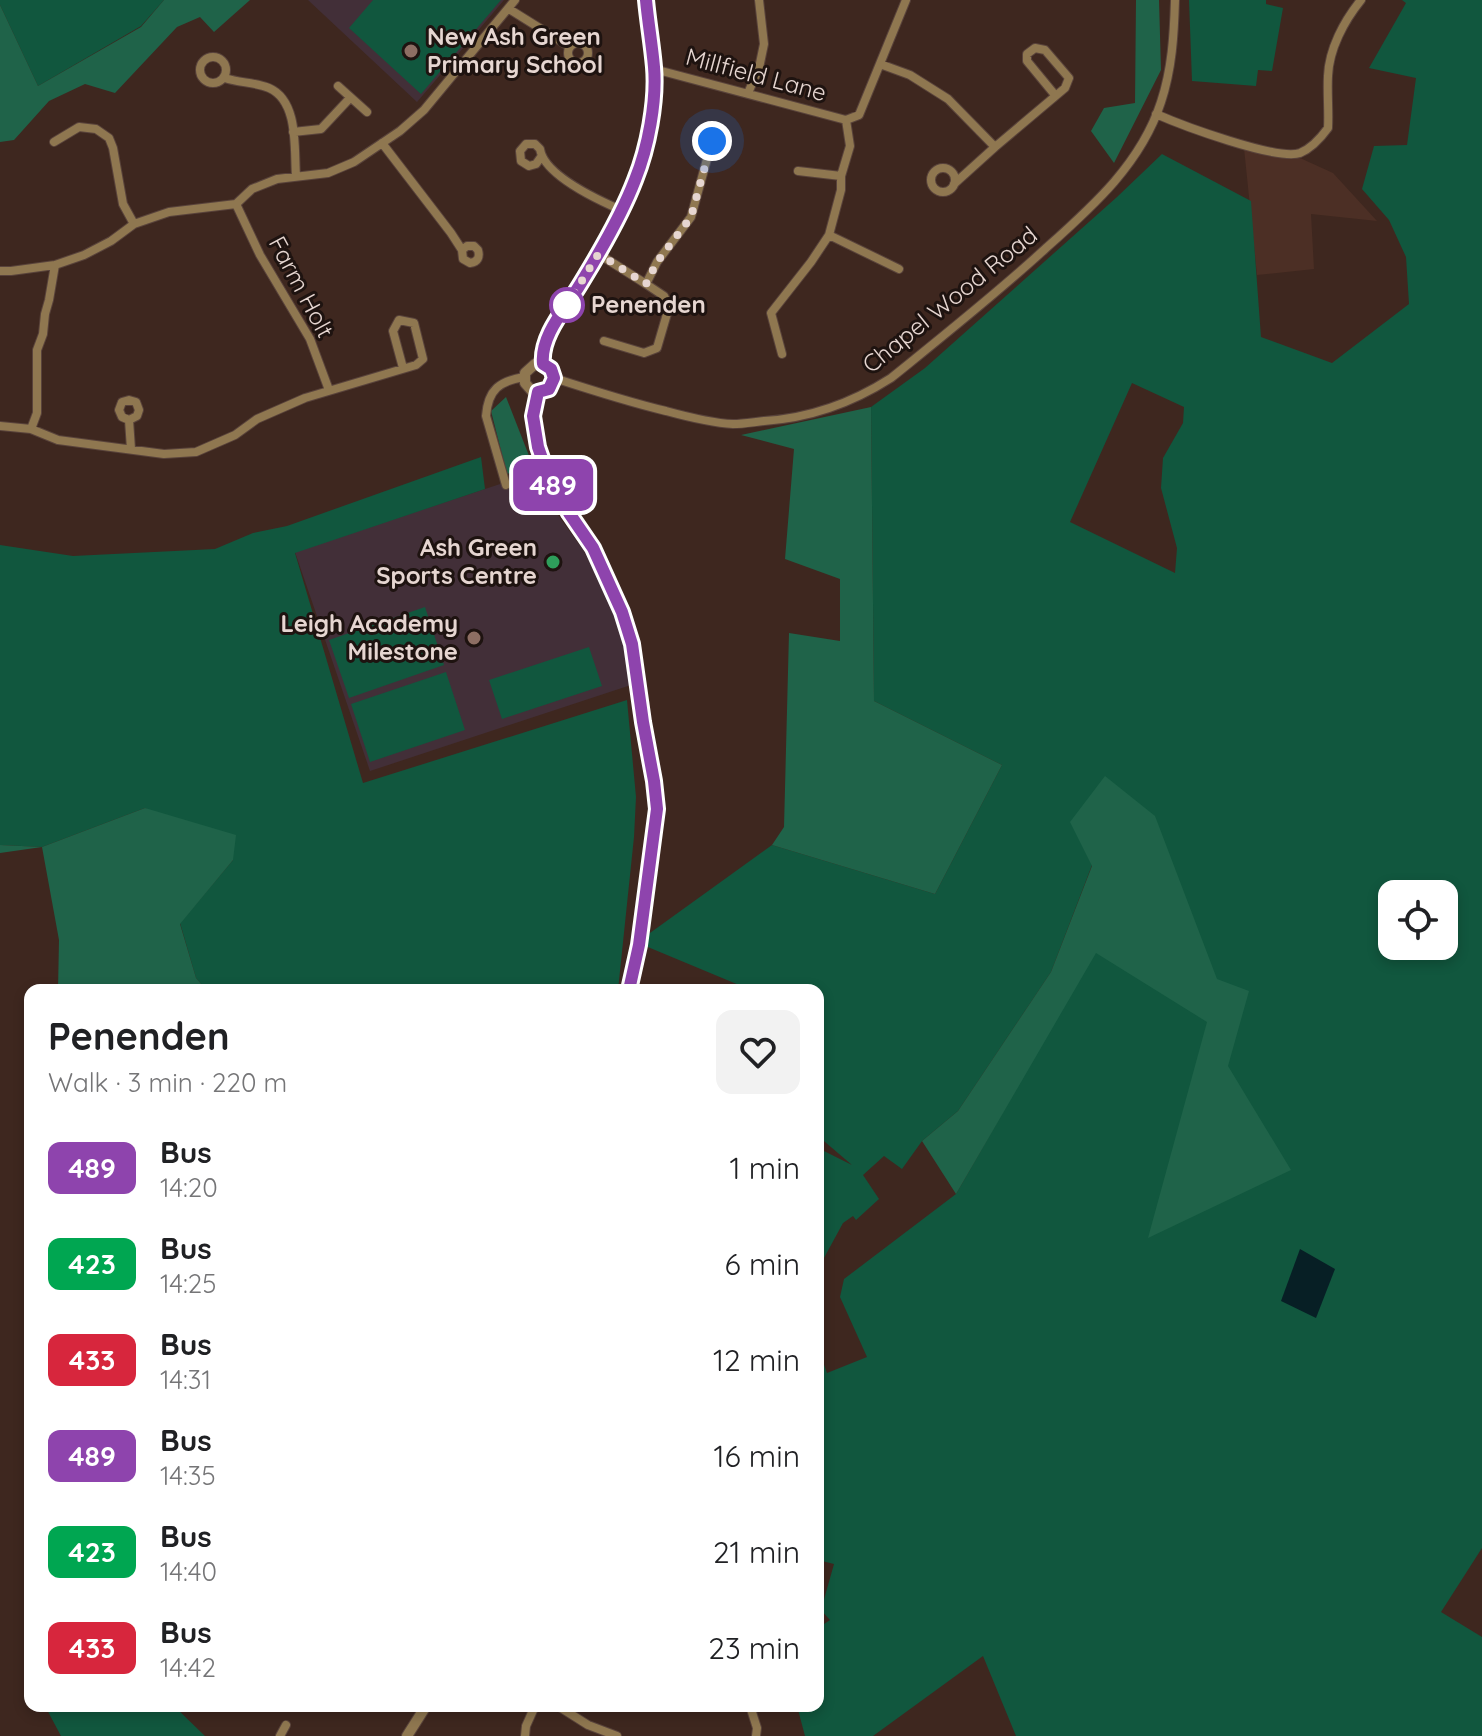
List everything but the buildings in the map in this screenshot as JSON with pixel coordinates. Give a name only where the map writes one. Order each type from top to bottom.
[{"type":"street","points":[[0,271],[55,265],[111,241],[134,224],[169,212],[236,204],[252,189],[277,179],[328,173],[354,162],[400,131],[424,110],[515,0]]},
{"type":"street","points":[[543,364],[542,356],[550,333],[621,210],[644,152],[654,69],[646,0]]},
{"type":"street","points":[[748,93],[759,68],[764,44],[759,0]]},
{"type":"street","points":[[782,354],[771,313],[829,235],[850,146],[846,120],[859,115],[906,0]]},
{"type":"street","name":"Chapel Wood Road","points":[[554,378],[665,411],[734,424],[810,415],[868,393],[891,378],[1020,272],[1107,191],[1137,153],[1156,114],[1167,79],[1175,0]]},
{"type":"street","points":[[1156,114],[1247,145],[1296,154],[1307,149],[1328,128],[1328,72],[1336,41],[1349,15],[1361,0]]},
{"type":"street","points":[[509,9],[570,47]]},
{"type":"street","points":[[954,184],[1065,88],[1069,78],[1045,50],[1035,48],[1027,54],[1027,61],[1055,95]]},
{"type":"street","points":[[880,64],[910,75],[948,99],[995,147]]},
{"type":"street","name":"Millfield Lane","points":[[654,69],[846,120]]},
{"type":"street","points":[[225,78],[266,87],[277,92],[289,107],[296,176]]},
{"type":"street","points":[[338,86],[367,112]]},
{"type":"street","points":[[293,132],[321,129],[350,98]]},
{"type":"street","points":[[54,142],[79,127],[96,129],[109,138],[123,204],[134,224]]},
{"type":"street","points":[[646,284],[657,262],[691,217],[712,141]]},
{"type":"street","points":[[382,143],[462,250]]},
{"type":"street","points":[[541,157],[555,172],[582,191],[621,210]]},
{"type":"street","points":[[798,171],[841,176]]},
{"type":"street","name":"Farm Holt","points":[[236,204],[260,255],[310,339],[329,390]]},
{"type":"street","points":[[829,235],[899,269]]},
{"type":"street","points":[[597,256],[664,296],[669,307],[657,348],[644,353],[604,341]]},
{"type":"street","points":[[31,429],[37,413],[37,350],[43,334],[55,265]]},
{"type":"street","points":[[0,426],[31,429],[58,440],[164,454],[196,452],[235,435],[257,419],[305,398],[416,365],[423,359],[414,323],[399,320],[393,331],[403,368]]},
{"type":"street","points":[[506,485],[486,416],[487,404],[503,382],[524,377],[531,366],[543,364],[551,369],[554,378],[549,389],[538,392],[528,388],[524,377]]},
{"type":"street","points":[[538,392],[533,416],[545,467],[593,548],[629,634],[654,781],[657,809],[631,984]]},
{"type":"street","points":[[129,420],[131,449]]},
{"type":"street","points":[[407,1736],[422,1712]]},
{"type":"street","points":[[525,1736],[532,1712]]},
{"type":"street","points":[[567,1712],[588,1725],[617,1736]]},
{"type":"street","points":[[752,1712],[756,1736]]},
{"type":"street","points":[[280,1736],[286,1725]]},
{"type":"shaded area","name":"New Ash Green Primary School","points":[[308,0],[504,0],[417,102]]},
{"type":"shaded area","points":[[1244,148],[1300,158],[1333,173],[1377,221],[1311,214],[1314,269],[1257,275]]},
{"type":"shaded area","name":"Leigh Academy Milestone","points":[[536,472],[558,515],[584,551],[619,619],[631,685],[370,771],[295,552]]},
{"type":"green space","points":[[0,0],[164,0],[141,26],[38,86]]},
{"type":"green space","points":[[164,0],[250,0],[214,32],[200,17],[177,27],[115,93],[85,84],[49,101],[14,140],[0,142],[0,5],[38,86],[141,27]]},
{"type":"green space","name":"New Ash Green Primary School","points":[[373,0],[501,0],[421,94],[349,28]]},
{"type":"green space","points":[[1136,0],[1159,0],[1161,70],[1114,163],[1091,131],[1104,108],[1135,103]]},
{"type":"green space","points":[[1189,0],[1266,0],[1266,4],[1283,8],[1272,71],[1258,70],[1256,86],[1192,81]]},
{"type":"green space","points":[[1402,0],[1482,0],[1482,1548],[1441,1612],[1482,1637],[1482,1736],[1016,1736],[983,1656],[873,1736],[805,1736],[799,1712],[824,1712],[824,1624],[830,1620],[824,1613],[824,1599],[834,1564],[824,1562],[824,1365],[827,1373],[867,1357],[840,1297],[844,1279],[956,1194],[1129,892],[1073,826],[1092,865],[1051,972],[958,1111],[922,1141],[902,1169],[884,1156],[863,1175],[879,1199],[856,1220],[853,1216],[843,1223],[824,1258],[824,1151],[852,1165],[824,1141],[824,984],[737,984],[643,945],[643,938],[772,845],[935,894],[1002,765],[874,701],[871,407],[925,368],[1162,154],[1251,201],[1261,337],[1332,363],[1409,304],[1406,257],[1389,220],[1362,189],[1374,146],[1407,145],[1416,78],[1369,68],[1406,3]],"holes":[[[1132,383],[1184,407],[1183,423],[1163,458],[1161,488],[1177,548],[1175,573],[1070,522]]]},
{"type":"green space","points":[[506,397],[533,466],[507,474],[491,411]]},
{"type":"green space","points":[[871,407],[874,701],[1002,765],[935,894],[772,845],[784,827],[789,633],[840,641],[840,579],[785,559],[794,449],[741,435]]},
{"type":"green space","points":[[481,457],[485,489],[295,553],[363,783],[627,700],[636,797],[619,984],[201,984],[196,978],[180,923],[233,860],[145,808],[42,847],[0,845],[0,545],[73,556],[215,549],[253,533],[287,526]]},
{"type":"green space","points":[[425,607],[444,665],[349,698],[329,640]]},
{"type":"green space","points":[[589,647],[602,686],[502,719],[489,680]]},
{"type":"green space","points":[[446,672],[465,730],[370,762],[351,704]]},
{"type":"green space","points":[[1105,776],[1155,816],[1217,979],[1249,991],[1228,1066],[1291,1170],[1148,1238],[1207,1022],[1096,953],[956,1194],[922,1141],[958,1111],[1051,972],[1092,866],[1070,822]]},
{"type":"green space","points":[[145,808],[236,835],[233,860],[180,924],[196,978],[201,984],[58,984],[59,940],[42,847]]},
{"type":"green space","points":[[0,845],[42,847],[0,853]]},
{"type":"green space","points":[[48,1712],[180,1712],[205,1736],[61,1736]]},
{"type":"water","points":[[1300,1249],[1335,1269],[1316,1318],[1281,1301]]},
{"type":"bus line","name":"489","points":[[630,984],[639,945],[657,809],[632,644],[622,612],[593,548],[569,513],[545,467],[533,416],[538,392],[549,389],[554,378],[551,369],[543,364],[542,356],[550,333],[621,210],[644,152],[654,69],[646,0]]},
{"type":"place","name":"New Ash Green Primary School","points":[[411,51]]},
{"type":"place","name":"Penenden","points":[[567,305]]},
{"type":"place","name":"Ash Green Sports Centre","points":[[553,562]]},
{"type":"place","name":"Leigh Academy Milestone","points":[[474,638]]},
{"type":"route","points":[[567,305],[597,256],[646,284],[657,262],[691,217],[712,141]]}]
